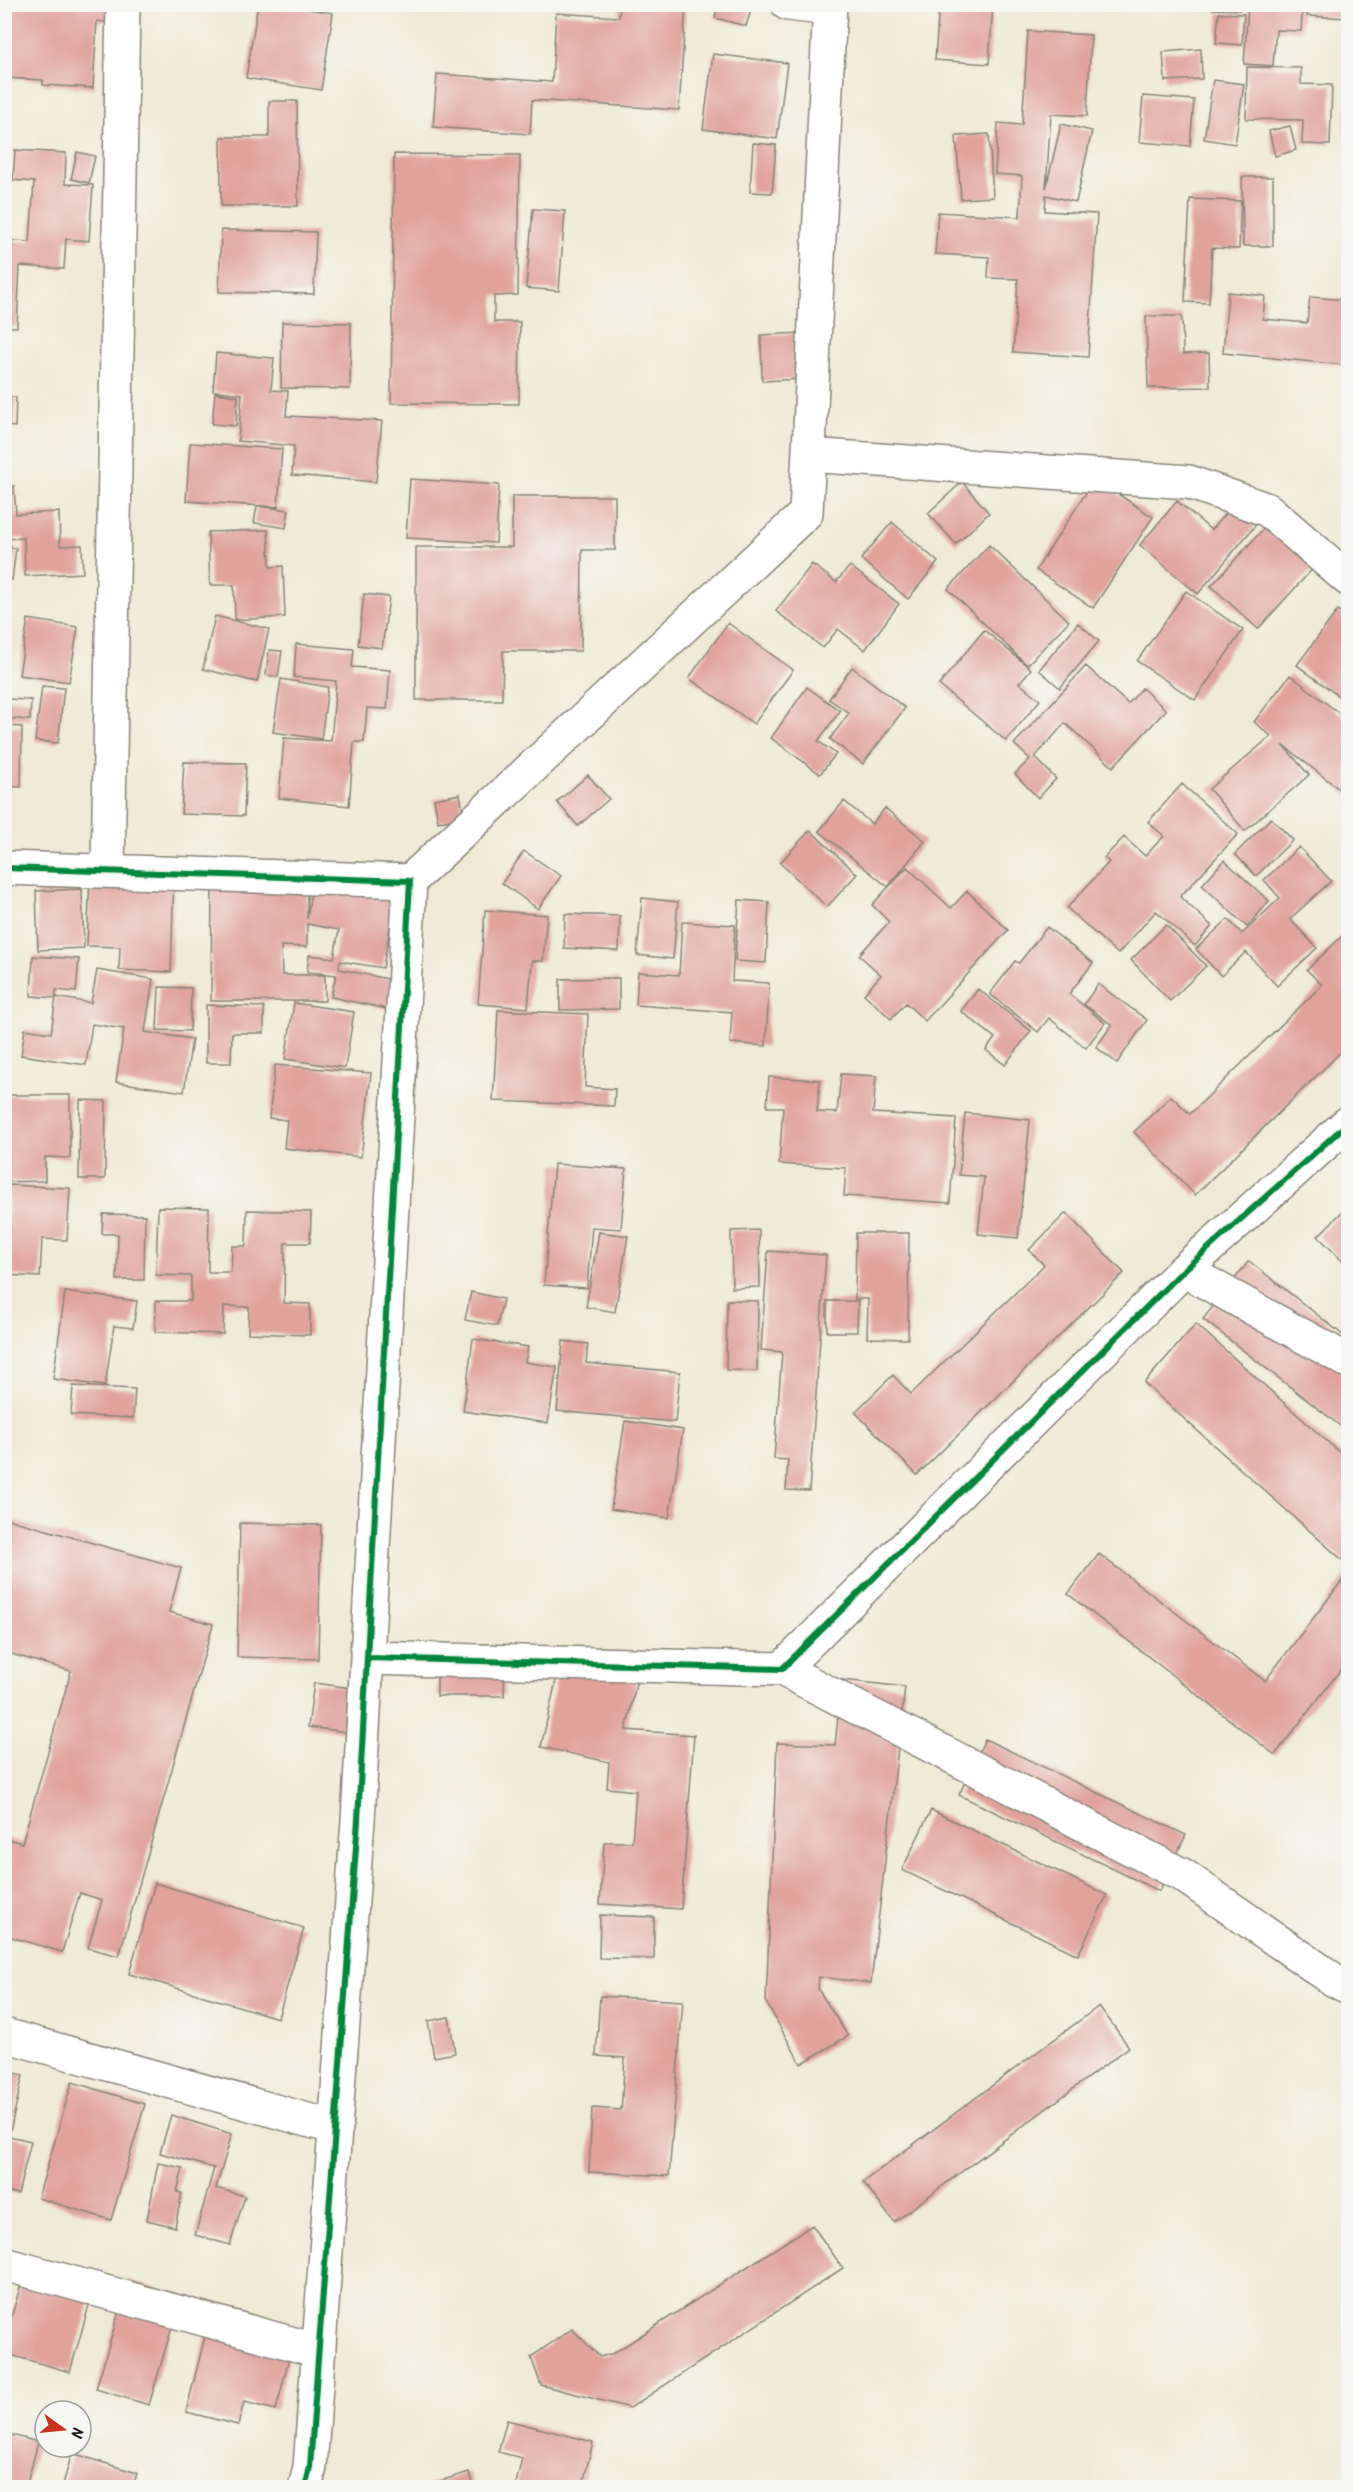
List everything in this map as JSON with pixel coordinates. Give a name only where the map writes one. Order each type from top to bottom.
[{"type":"street","points":[[108,871],[123,4]]},
{"type":"street","points":[[305,2487],[310,2466],[336,2128],[367,1658],[410,881],[806,513],[830,7],[788,4]]},
{"type":"street","points":[[809,455],[1189,482],[1268,510],[1348,579]]},
{"type":"street","points":[[4,868],[410,881]]},
{"type":"street","points":[[782,1669],[1184,1270],[1348,1123]]},
{"type":"street","points":[[1184,1270],[1348,1361]]},
{"type":"street","points":[[367,1658],[782,1669],[1184,1876],[1334,1980],[1348,1987]]},
{"type":"street","points":[[4,2035],[336,2128]]},
{"type":"street","points":[[4,2264],[319,2351]]},
{"type":"building","points":[[10,4],[117,4],[115,23],[97,21],[93,88],[43,85],[43,80],[5,78]]},
{"type":"building","points":[[258,4],[279,4],[333,13],[321,90],[246,78]]},
{"type":"building","points":[[620,4],[686,4],[679,110],[532,100],[530,134],[433,127],[437,74],[552,82],[556,13],[619,17]]},
{"type":"building","points":[[718,4],[730,4],[751,10],[746,26],[715,18]]},
{"type":"building","points":[[939,4],[993,4],[989,64],[935,60]]},
{"type":"building","points":[[1212,4],[1240,4],[1240,10],[1212,9]]},
{"type":"building","points":[[1248,4],[1303,4],[1301,31],[1276,30],[1273,66],[1244,64]]},
{"type":"building","points":[[1307,5],[1348,5],[1348,18],[1307,16]]},
{"type":"building","points":[[1219,13],[1244,14],[1242,45],[1216,43]]},
{"type":"building","points":[[1028,31],[1091,35],[1087,116],[1051,114],[1046,188],[1061,124],[1092,131],[1076,202],[1046,195],[1045,211],[1097,214],[1088,357],[1013,352],[1018,279],[988,278],[989,257],[935,254],[938,212],[1020,217],[1022,176],[995,174],[998,123],[1022,125]]},
{"type":"building","points":[[1201,49],[1202,79],[1165,81],[1163,52]]},
{"type":"building","points":[[713,54],[787,63],[777,139],[703,129]]},
{"type":"building","points":[[1247,67],[1301,68],[1301,84],[1332,85],[1330,145],[1302,144],[1303,120],[1246,119]]},
{"type":"building","points":[[1213,80],[1244,84],[1235,144],[1204,139]]},
{"type":"building","points":[[1143,96],[1194,100],[1190,146],[1139,142]]},
{"type":"building","points":[[269,101],[297,101],[298,206],[221,206],[221,137],[269,137]]},
{"type":"building","points":[[1348,107],[1348,135],[1344,134]]},
{"type":"building","points":[[1290,126],[1296,150],[1275,156],[1269,131]]},
{"type":"building","points":[[989,134],[993,197],[961,199],[956,136]]},
{"type":"building","points":[[753,143],[776,145],[772,193],[750,192]]},
{"type":"building","points":[[15,150],[66,153],[65,184],[93,185],[89,241],[66,239],[64,269],[20,266],[17,327],[4,327],[4,240],[30,242],[34,182],[13,180]]},
{"type":"building","points":[[77,152],[95,156],[89,183],[71,179]]},
{"type":"building","points":[[394,154],[520,155],[518,295],[494,296],[494,322],[520,322],[519,404],[391,403]]},
{"type":"building","points":[[1242,177],[1273,177],[1273,246],[1243,246]]},
{"type":"building","points":[[1190,199],[1241,201],[1239,249],[1212,248],[1209,303],[1185,302]]},
{"type":"building","points":[[533,209],[565,211],[559,291],[526,288]]},
{"type":"building","points":[[221,230],[316,232],[314,294],[219,292]]},
{"type":"building","points":[[1228,292],[1265,296],[1263,319],[1307,323],[1310,297],[1348,300],[1343,365],[1223,353]]},
{"type":"building","points":[[1146,316],[1182,316],[1183,354],[1209,353],[1210,387],[1148,388]]},
{"type":"building","points":[[282,322],[351,323],[350,389],[281,388]]},
{"type":"building","points":[[804,333],[806,379],[762,381],[761,335]]},
{"type":"building","points":[[216,353],[274,358],[271,390],[288,391],[286,416],[382,421],[376,482],[292,475],[294,446],[238,441],[242,394],[213,391]]},
{"type":"building","points":[[215,393],[238,396],[236,426],[212,424]]},
{"type":"building","points":[[4,397],[16,397],[15,427],[4,426]]},
{"type":"building","points":[[190,443],[282,449],[278,507],[186,501]]},
{"type":"building","points":[[410,479],[499,485],[496,543],[406,538]]},
{"type":"building","points":[[1095,479],[1153,517],[1093,608],[1036,570]]},
{"type":"building","points":[[962,482],[989,513],[956,544],[928,513]]},
{"type":"building","points":[[4,486],[14,486],[16,514],[59,512],[60,546],[82,545],[83,573],[25,576],[24,538],[4,539]]},
{"type":"building","points":[[512,496],[615,496],[615,550],[582,550],[581,651],[503,651],[502,700],[416,700],[416,547],[512,547]]},
{"type":"building","points":[[1177,501],[1211,530],[1236,501],[1259,521],[1198,594],[1140,545]]},
{"type":"building","points":[[257,506],[289,510],[286,528],[254,523]]},
{"type":"building","points":[[1278,513],[1325,555],[1258,629],[1211,586]]},
{"type":"building","points":[[892,522],[938,562],[908,599],[861,559]]},
{"type":"building","points":[[268,530],[270,567],[283,566],[285,617],[235,620],[234,585],[210,585],[208,532]]},
{"type":"building","points":[[989,545],[1069,621],[1027,665],[948,589]]},
{"type":"building","points":[[4,547],[16,548],[12,580],[4,579]]},
{"type":"building","points":[[812,564],[836,582],[850,566],[899,604],[865,650],[838,629],[823,648],[776,611]]},
{"type":"building","points":[[1186,591],[1243,630],[1195,700],[1137,661]]},
{"type":"building","points":[[364,594],[389,597],[382,648],[358,645]]},
{"type":"building","points":[[1338,610],[1348,618],[1348,703],[1297,665]]},
{"type":"building","points":[[215,616],[269,629],[257,682],[203,669]]},
{"type":"building","points":[[28,619],[78,627],[69,682],[19,675]]},
{"type":"building","points":[[728,623],[793,670],[754,724],[689,678]]},
{"type":"building","points":[[1078,623],[1099,641],[1060,688],[1039,670]]},
{"type":"building","points":[[984,630],[1031,669],[1019,683],[1040,700],[1006,741],[939,685]]},
{"type":"building","points":[[296,644],[354,649],[352,667],[390,670],[387,709],[367,708],[364,742],[354,742],[349,806],[279,798],[284,738],[331,741],[336,681],[294,677]]},
{"type":"building","points":[[269,650],[282,651],[278,677],[266,675]]},
{"type":"building","points":[[1086,666],[1128,704],[1142,688],[1166,710],[1113,767],[1065,723],[1035,757],[1056,779],[1038,798],[1015,774],[1030,759],[1014,744]]},
{"type":"building","points":[[852,667],[905,708],[863,764],[830,739],[849,713],[829,699]]},
{"type":"building","points":[[1290,675],[1348,720],[1348,796],[1283,745],[1309,775],[1245,831],[1209,789],[1271,736],[1254,722]]},
{"type":"building","points":[[281,679],[328,687],[321,739],[273,732]]},
{"type":"building","points":[[42,686],[64,688],[58,743],[35,741]]},
{"type":"building","points":[[807,687],[840,711],[818,741],[836,754],[820,774],[771,738]]},
{"type":"building","points":[[4,699],[31,700],[30,720],[4,718]]},
{"type":"building","points":[[4,726],[22,727],[21,787],[4,786]]},
{"type":"building","points":[[184,762],[246,763],[244,816],[181,814]]},
{"type":"building","points":[[588,775],[609,799],[578,826],[557,802]]},
{"type":"building","points":[[1182,784],[1238,834],[1180,897],[1212,926],[1195,946],[1156,911],[1118,954],[1067,908],[1109,862],[1104,858],[1124,837],[1145,856],[1164,836],[1148,822]]},
{"type":"building","points":[[460,794],[464,818],[438,822],[434,799]]},
{"type":"building","points":[[844,801],[872,824],[885,808],[925,841],[888,887],[819,831]]},
{"type":"building","points":[[1271,818],[1293,840],[1256,876],[1235,854]]},
{"type":"building","points":[[810,830],[857,874],[827,907],[780,863]]},
{"type":"building","points":[[1299,847],[1331,881],[1290,919],[1317,948],[1277,986],[1246,952],[1221,976],[1196,949],[1228,919],[1242,934],[1280,898],[1264,880]]},
{"type":"building","points":[[524,851],[561,876],[538,909],[502,883]]},
{"type":"building","points":[[1224,860],[1269,901],[1247,927],[1202,885]]},
{"type":"building","points":[[907,867],[951,908],[967,891],[1008,930],[925,1021],[906,1003],[891,1019],[864,994],[881,975],[859,955],[889,922],[872,905]]},
{"type":"building","points":[[90,874],[174,876],[171,972],[119,970],[120,947],[87,946]]},
{"type":"building","points":[[313,878],[396,892],[383,968],[340,961],[339,969],[393,980],[387,1009],[331,997],[336,975],[307,972],[309,955],[334,958],[339,930],[307,924],[307,947],[281,946],[282,975],[325,975],[325,1001],[211,1001],[212,879],[307,880],[307,919]]},
{"type":"building","points":[[82,889],[84,948],[38,950],[36,891]]},
{"type":"building","points":[[642,898],[678,902],[673,959],[637,955]]},
{"type":"building","points":[[739,900],[769,902],[766,963],[735,961]]},
{"type":"building","points":[[485,910],[547,915],[543,961],[532,961],[528,1008],[478,1004]]},
{"type":"building","points":[[565,914],[620,916],[619,951],[564,948]]},
{"type":"building","points":[[682,922],[735,925],[732,981],[769,983],[766,1046],[730,1043],[732,1012],[636,1005],[638,972],[679,975]]},
{"type":"building","points":[[1166,925],[1206,966],[1170,1001],[1131,960]]},
{"type":"building","points":[[1047,927],[1093,963],[1069,994],[1105,1023],[1086,1048],[1049,1018],[1038,1032],[990,994],[1015,961],[1019,963]]},
{"type":"building","points":[[1344,934],[1348,938],[1348,1045],[1195,1195],[1134,1132],[1171,1096],[1190,1114],[1322,985],[1307,970]]},
{"type":"building","points":[[33,956],[79,959],[76,992],[56,990],[56,998],[31,996]]},
{"type":"building","points":[[97,970],[153,979],[145,1032],[192,1039],[184,1092],[116,1082],[124,1029],[92,1024],[86,1065],[21,1055],[25,1029],[51,1033],[56,997],[91,1003]]},
{"type":"building","points":[[619,978],[619,1009],[560,1010],[560,979]]},
{"type":"building","points":[[1098,984],[1147,1020],[1117,1063],[1096,1047],[1112,1025],[1084,1004]]},
{"type":"building","points":[[159,987],[191,988],[190,1031],[157,1030]]},
{"type":"building","points":[[978,989],[1031,1031],[1005,1065],[986,1050],[995,1038],[961,1011]]},
{"type":"building","points":[[294,1003],[354,1012],[345,1068],[285,1059]]},
{"type":"building","points":[[206,1005],[264,1007],[264,1033],[232,1033],[231,1063],[206,1063]]},
{"type":"building","points":[[498,1010],[588,1014],[585,1087],[615,1089],[614,1106],[493,1101]]},
{"type":"building","points":[[275,1065],[371,1073],[361,1157],[284,1148],[287,1120],[269,1118]]},
{"type":"building","points":[[841,1074],[876,1076],[873,1113],[956,1118],[950,1203],[844,1196],[846,1168],[779,1164],[783,1107],[767,1107],[769,1077],[820,1080],[817,1112],[837,1113]]},
{"type":"building","points":[[4,1095],[70,1095],[70,1158],[45,1157],[45,1181],[4,1182]]},
{"type":"building","points":[[80,1100],[106,1101],[105,1179],[79,1179]]},
{"type":"building","points":[[965,1113],[1030,1120],[1018,1238],[978,1234],[984,1177],[959,1175]]},
{"type":"building","points":[[554,1164],[626,1169],[621,1229],[592,1227],[587,1288],[544,1285]]},
{"type":"building","points":[[9,1185],[70,1188],[67,1240],[42,1239],[40,1277],[4,1275],[4,1212],[7,1212]]},
{"type":"building","points":[[1348,1206],[1348,1267],[1318,1236]]},
{"type":"building","points":[[158,1207],[209,1208],[208,1272],[231,1272],[232,1246],[246,1246],[247,1210],[311,1212],[310,1243],[285,1243],[284,1303],[310,1304],[310,1335],[248,1333],[249,1307],[224,1306],[223,1334],[155,1332],[156,1301],[191,1301],[191,1276],[156,1275]]},
{"type":"building","points":[[1066,1213],[1124,1273],[917,1475],[855,1412],[893,1375],[911,1394],[1044,1265],[1029,1250]]},
{"type":"building","points":[[103,1214],[145,1215],[144,1280],[117,1280],[118,1234],[102,1234]]},
{"type":"building","points":[[759,1230],[760,1287],[732,1288],[731,1231]]},
{"type":"building","points":[[599,1232],[628,1236],[615,1312],[586,1307]]},
{"type":"building","points":[[856,1233],[909,1233],[908,1339],[867,1338],[868,1299],[855,1299]]},
{"type":"building","points":[[768,1251],[826,1255],[809,1491],[786,1490],[788,1460],[774,1459],[782,1352],[761,1350]]},
{"type":"building","points":[[1249,1261],[1348,1339],[1348,1432],[1203,1319]]},
{"type":"building","points":[[65,1292],[137,1301],[133,1328],[114,1326],[105,1386],[53,1379]]},
{"type":"building","points":[[471,1292],[503,1299],[497,1326],[465,1320]]},
{"type":"building","points":[[727,1300],[758,1301],[757,1371],[726,1370]]},
{"type":"building","points":[[827,1301],[858,1301],[857,1332],[827,1332]]},
{"type":"building","points":[[1196,1324],[1348,1460],[1348,1565],[1144,1383]]},
{"type":"building","points":[[473,1339],[528,1347],[525,1362],[557,1367],[548,1423],[463,1411]]},
{"type":"building","points":[[563,1341],[588,1344],[586,1363],[680,1372],[675,1422],[557,1411]]},
{"type":"building","points":[[73,1386],[135,1389],[133,1418],[71,1415]]},
{"type":"building","points":[[625,1421],[683,1430],[669,1518],[611,1509]]},
{"type":"building","points":[[4,1518],[181,1568],[169,1612],[213,1624],[119,1956],[88,1948],[102,1900],[80,1893],[62,1952],[4,1935],[4,1838],[22,1843],[71,1671],[4,1652]]},
{"type":"building","points":[[240,1523],[321,1525],[318,1659],[237,1657]]},
{"type":"building","points":[[1099,1554],[1265,1681],[1348,1573],[1348,1660],[1275,1755],[1068,1594]]},
{"type":"building","points":[[562,1654],[639,1671],[626,1730],[694,1735],[681,1909],[600,1904],[604,1842],[632,1842],[636,1791],[607,1788],[609,1762],[541,1747]]},
{"type":"building","points":[[437,1661],[505,1661],[504,1696],[437,1696]]},
{"type":"building","points":[[842,1680],[905,1687],[871,1983],[819,1977],[818,1989],[848,2036],[801,2064],[766,2002],[777,1743],[835,1745]]},
{"type":"building","points":[[314,1683],[352,1688],[346,1732],[308,1727]]},
{"type":"building","points":[[985,1739],[1186,1835],[1159,1891],[959,1795]]},
{"type":"building","points":[[931,1810],[1107,1895],[1078,1955],[902,1870]]},
{"type":"building","points":[[155,1883],[304,1928],[278,2018],[129,1974]]},
{"type":"building","points":[[600,1915],[654,1917],[654,1959],[599,1958]]},
{"type":"building","points":[[600,1996],[683,2001],[669,2176],[589,2172],[592,2108],[621,2110],[625,2058],[596,2056]]},
{"type":"building","points":[[1099,2006],[1129,2047],[894,2222],[863,2182]]},
{"type":"building","points":[[449,2017],[455,2053],[434,2057],[428,2021]]},
{"type":"building","points":[[4,2071],[23,2075],[9,2136],[31,2141],[18,2194],[4,2191]]},
{"type":"building","points":[[72,2082],[145,2104],[111,2220],[38,2198]]},
{"type":"building","points":[[171,2115],[232,2134],[216,2188],[245,2196],[230,2245],[195,2235],[214,2168],[160,2153]]},
{"type":"building","points":[[158,2163],[183,2168],[177,2192],[182,2193],[175,2227],[147,2220]]},
{"type":"building","points":[[812,2225],[843,2268],[630,2408],[541,2385],[531,2357],[572,2329],[600,2357],[614,2353]]},
{"type":"building","points":[[28,2261],[96,2281],[70,2372],[4,2353],[4,2341]]},
{"type":"building","points":[[128,2280],[181,2296],[149,2405],[96,2389]]},
{"type":"building","points":[[211,2312],[295,2334],[276,2410],[244,2402],[238,2425],[186,2412]]},
{"type":"building","points":[[507,2420],[593,2442],[582,2488],[515,2488],[522,2458],[498,2452]]},
{"type":"building","points":[[4,2433],[33,2441],[34,2459],[26,2488],[4,2488]]},
{"type":"building","points":[[70,2459],[92,2459],[137,2473],[133,2488],[62,2488]]},
{"type":"building","points":[[469,2472],[473,2488],[421,2488],[421,2487]]},
{"type":"cycle path","points":[[4,868],[410,881],[358,1820],[310,2467],[305,2488]]},
{"type":"cycle path","points":[[367,1658],[782,1669],[1184,1270],[1348,1123]]}]
